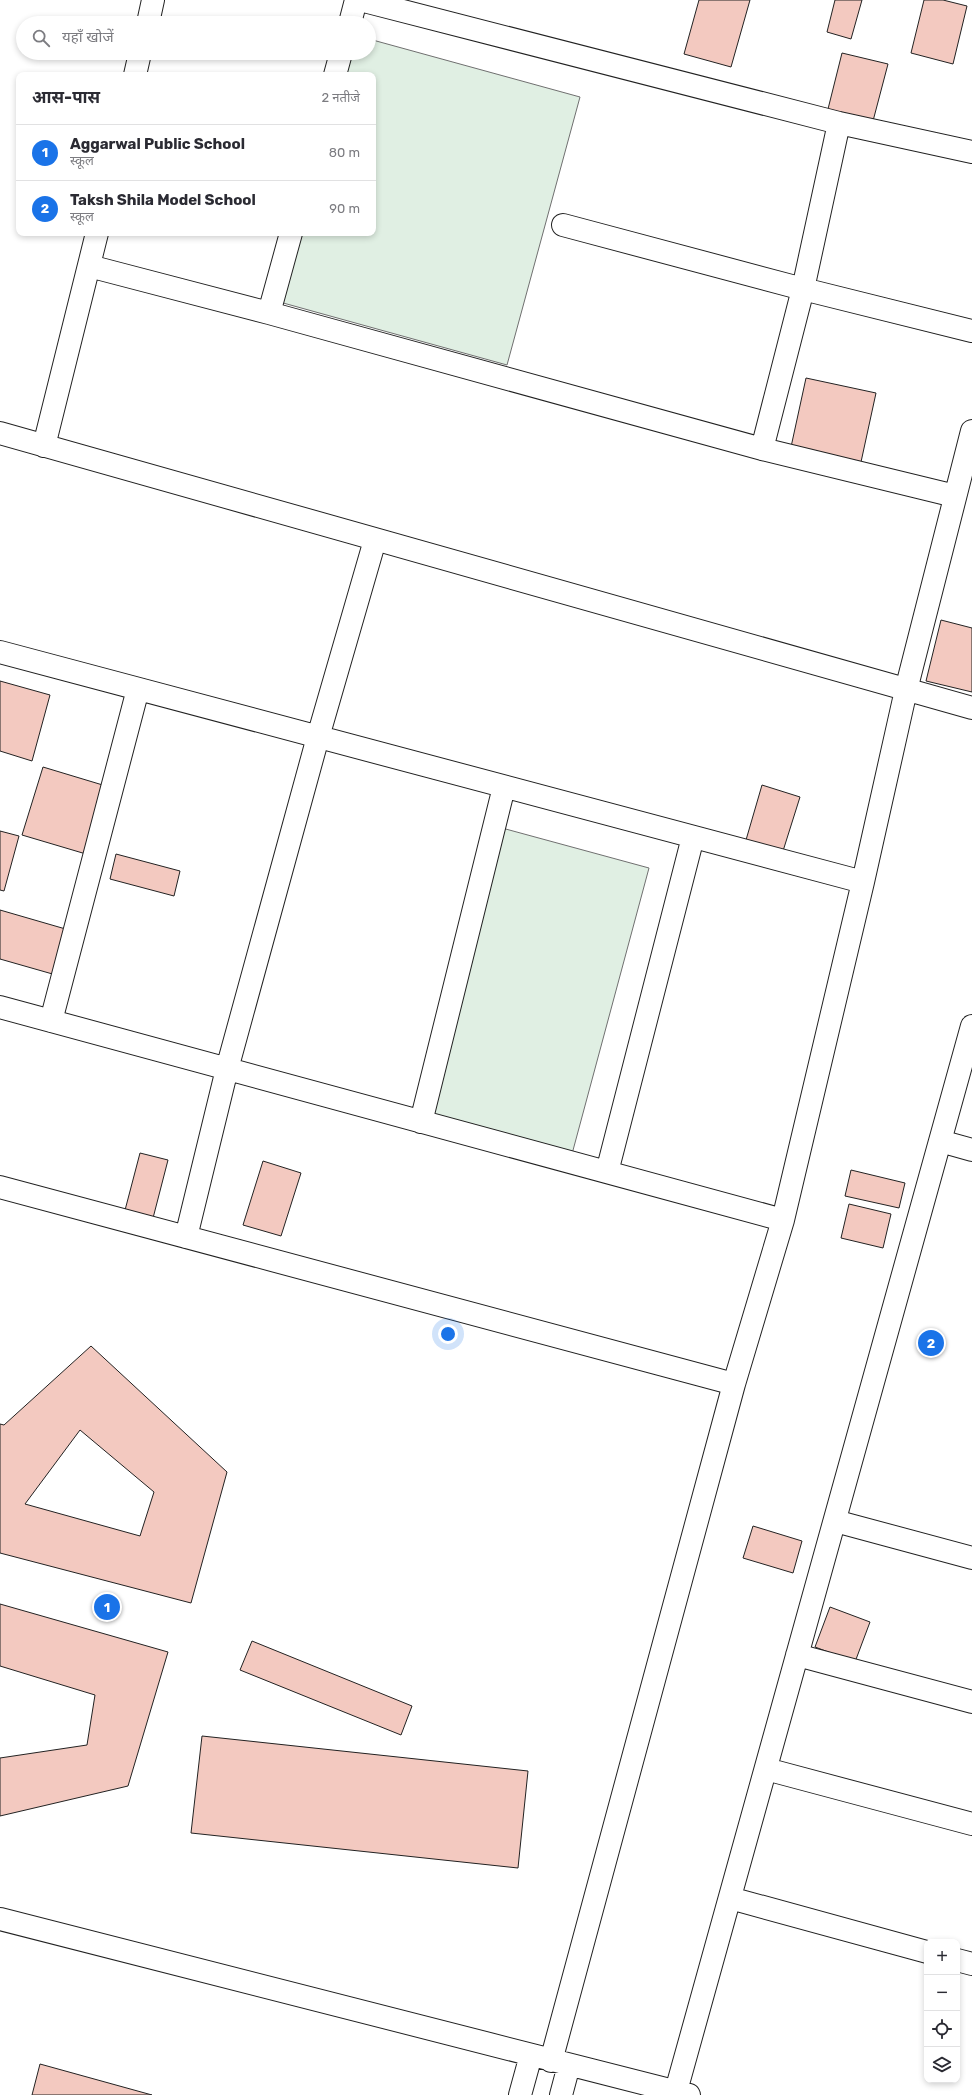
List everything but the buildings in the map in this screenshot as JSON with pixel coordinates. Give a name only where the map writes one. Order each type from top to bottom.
[{"type":"street","points":[[150,16],[153,0]]},
{"type":"street","points":[[352,16],[356,0]]},
{"type":"street","points":[[360,0],[839,123],[972,152]]},
{"type":"street","points":[[136,72],[138,60]]},
{"type":"street","points":[[336,72],[339,60]]},
{"type":"street","points":[[762,449],[803,289],[839,123]]},
{"type":"street","points":[[563,225],[803,289],[972,331]]},
{"type":"street","points":[[44,446],[96,236]]},
{"type":"street","points":[[269,313],[290,236]]},
{"type":"street","points":[[89,266],[269,313],[762,449],[955,496]]},
{"type":"street","points":[[520,2095],[550,2060],[734,1384],[783,1220],[863,882],[906,690],[972,430]]},
{"type":"street","points":[[0,433],[972,708]]},
{"type":"street","points":[[186,1237],[227,1069],[318,737],[375,540]]},
{"type":"street","points":[[0,652],[863,882]]},
{"type":"street","points":[[51,1021],[138,689]]},
{"type":"street","points":[[421,1122],[504,787]]},
{"type":"street","points":[[608,1172],[693,837]]},
{"type":"street","points":[[0,1007],[783,1220]]},
{"type":"street","points":[[0,1919],[683,2093],[730,1898],[972,1026]]},
{"type":"street","points":[[940,1141],[972,1150]]},
{"type":"street","points":[[0,1187],[734,1384]]},
{"type":"street","points":[[835,1521],[972,1558]]},
{"type":"street","points":[[797,1655],[972,1702]]},
{"type":"street","points":[[766,1769],[972,1824]]},
{"type":"street","points":[[730,1898],[924,1951]]},
{"type":"street","points":[[960,1961],[972,1964]]},
{"type":"street","points":[[550,2060],[561,2095]]},
{"type":"green space","points":[[376,41],[580,97],[507,365],[276,301],[293,236],[376,236],[376,72],[338,72],[341,60],[376,60]]},
{"type":"green space","points":[[502,828],[649,868],[572,1154],[426,1115]]},
{"type":"place","name":"Taksh Shila Model School","points":[[931,1343]]},
{"type":"place","name":"Aggarwal Public School","points":[[107,1607]]}]
